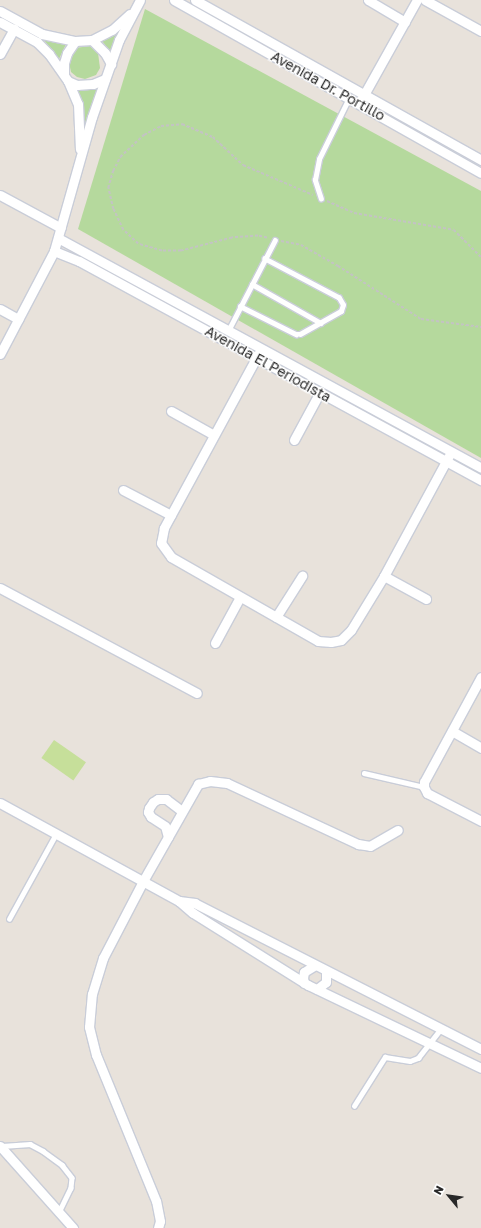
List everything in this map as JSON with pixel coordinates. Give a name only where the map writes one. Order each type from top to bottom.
[{"type":"street","points":[[0,354],[54,251],[80,159],[105,79],[119,40],[140,0]]},
{"type":"street","name":"Avenida Dr. Portillo","points":[[174,0],[481,173]]},
{"type":"street","name":"Avenida Dr. Portillo","points":[[195,0],[481,160]]},
{"type":"street","points":[[368,0],[405,22]]},
{"type":"street","points":[[358,104],[417,0]]},
{"type":"street","points":[[426,0],[481,31]]},
{"type":"street","points":[[0,11],[42,34],[75,41],[92,40],[112,30],[134,11]]},
{"type":"street","points":[[0,22],[37,42],[49,54],[66,78],[78,104],[80,159]]},
{"type":"street","points":[[0,54],[14,30]]},
{"type":"street","points":[[92,40],[105,53],[111,64]]},
{"type":"street","points":[[75,41],[67,53],[64,64],[66,78],[77,85],[93,84],[105,79]]},
{"type":"street","points":[[0,195],[61,228]]},
{"type":"street","points":[[58,238],[481,468]]},
{"type":"street","name":"Avenida El Periodista","points":[[54,251],[79,261],[481,480]]},
{"type":"street","points":[[0,309],[18,319]]},
{"type":"street","points":[[261,349],[164,528],[161,543],[164,550],[171,557],[318,641],[331,642],[341,640],[351,630],[384,576],[451,452]]},
{"type":"street","points":[[294,440],[320,392]]},
{"type":"street","points":[[171,411],[214,435]]},
{"type":"street","points":[[123,490],[171,515]]},
{"type":"street","points":[[276,617],[302,576]]},
{"type":"street","points":[[384,576],[426,599]]},
{"type":"street","points":[[0,588],[197,694]]},
{"type":"street","points":[[214,643],[240,597]]},
{"type":"street","points":[[481,677],[424,782],[427,793],[481,822]]},
{"type":"street","points":[[452,731],[481,748]]},
{"type":"street","points":[[158,1228],[160,1221],[156,1201],[96,1055],[89,1027],[92,994],[103,958],[143,881],[198,784],[210,781],[227,783],[358,844],[370,846],[398,830]]},
{"type":"street","points":[[168,837],[164,826],[151,817],[148,812],[149,808],[158,799],[166,798],[182,811]]},
{"type":"street","points":[[0,802],[179,901],[193,913],[304,983],[481,1068]]},
{"type":"street","points":[[179,901],[195,903],[481,1050]]},
{"type":"street","points":[[304,983],[304,972],[315,965]]},
{"type":"street","points":[[317,989],[326,982],[326,971]]},
{"type":"street","points":[[0,1146],[73,1228]]},
{"type":"lane","points":[[321,199],[315,180],[319,159],[349,98]]},
{"type":"lane","points":[[228,331],[274,240]]},
{"type":"lane","points":[[240,306],[296,334],[300,334],[341,311],[343,305],[339,298],[264,260]]},
{"type":"lane","points":[[252,284],[320,323]]},
{"type":"lane","points":[[364,773],[424,786]]},
{"type":"lane","points":[[9,919],[56,834]]},
{"type":"lane","points":[[354,1106],[385,1057],[410,1061],[418,1058],[441,1029]]},
{"type":"lane","points":[[0,1146],[30,1144],[43,1151],[62,1165],[72,1178],[71,1188],[59,1213]]},
{"type":"green space","points":[[145,9],[481,191],[481,458],[78,229]]},
{"type":"green space","points":[[119,32],[111,52],[102,41]]},
{"type":"green space","points":[[44,40],[66,44],[59,59]]},
{"type":"green space","points":[[90,46],[98,53],[100,68],[96,75],[85,79],[77,77],[71,72],[69,62],[75,48]]},
{"type":"green space","points":[[99,87],[83,138],[78,90]]},
{"type":"green space","points":[[54,740],[86,762],[73,780],[41,758]]}]
